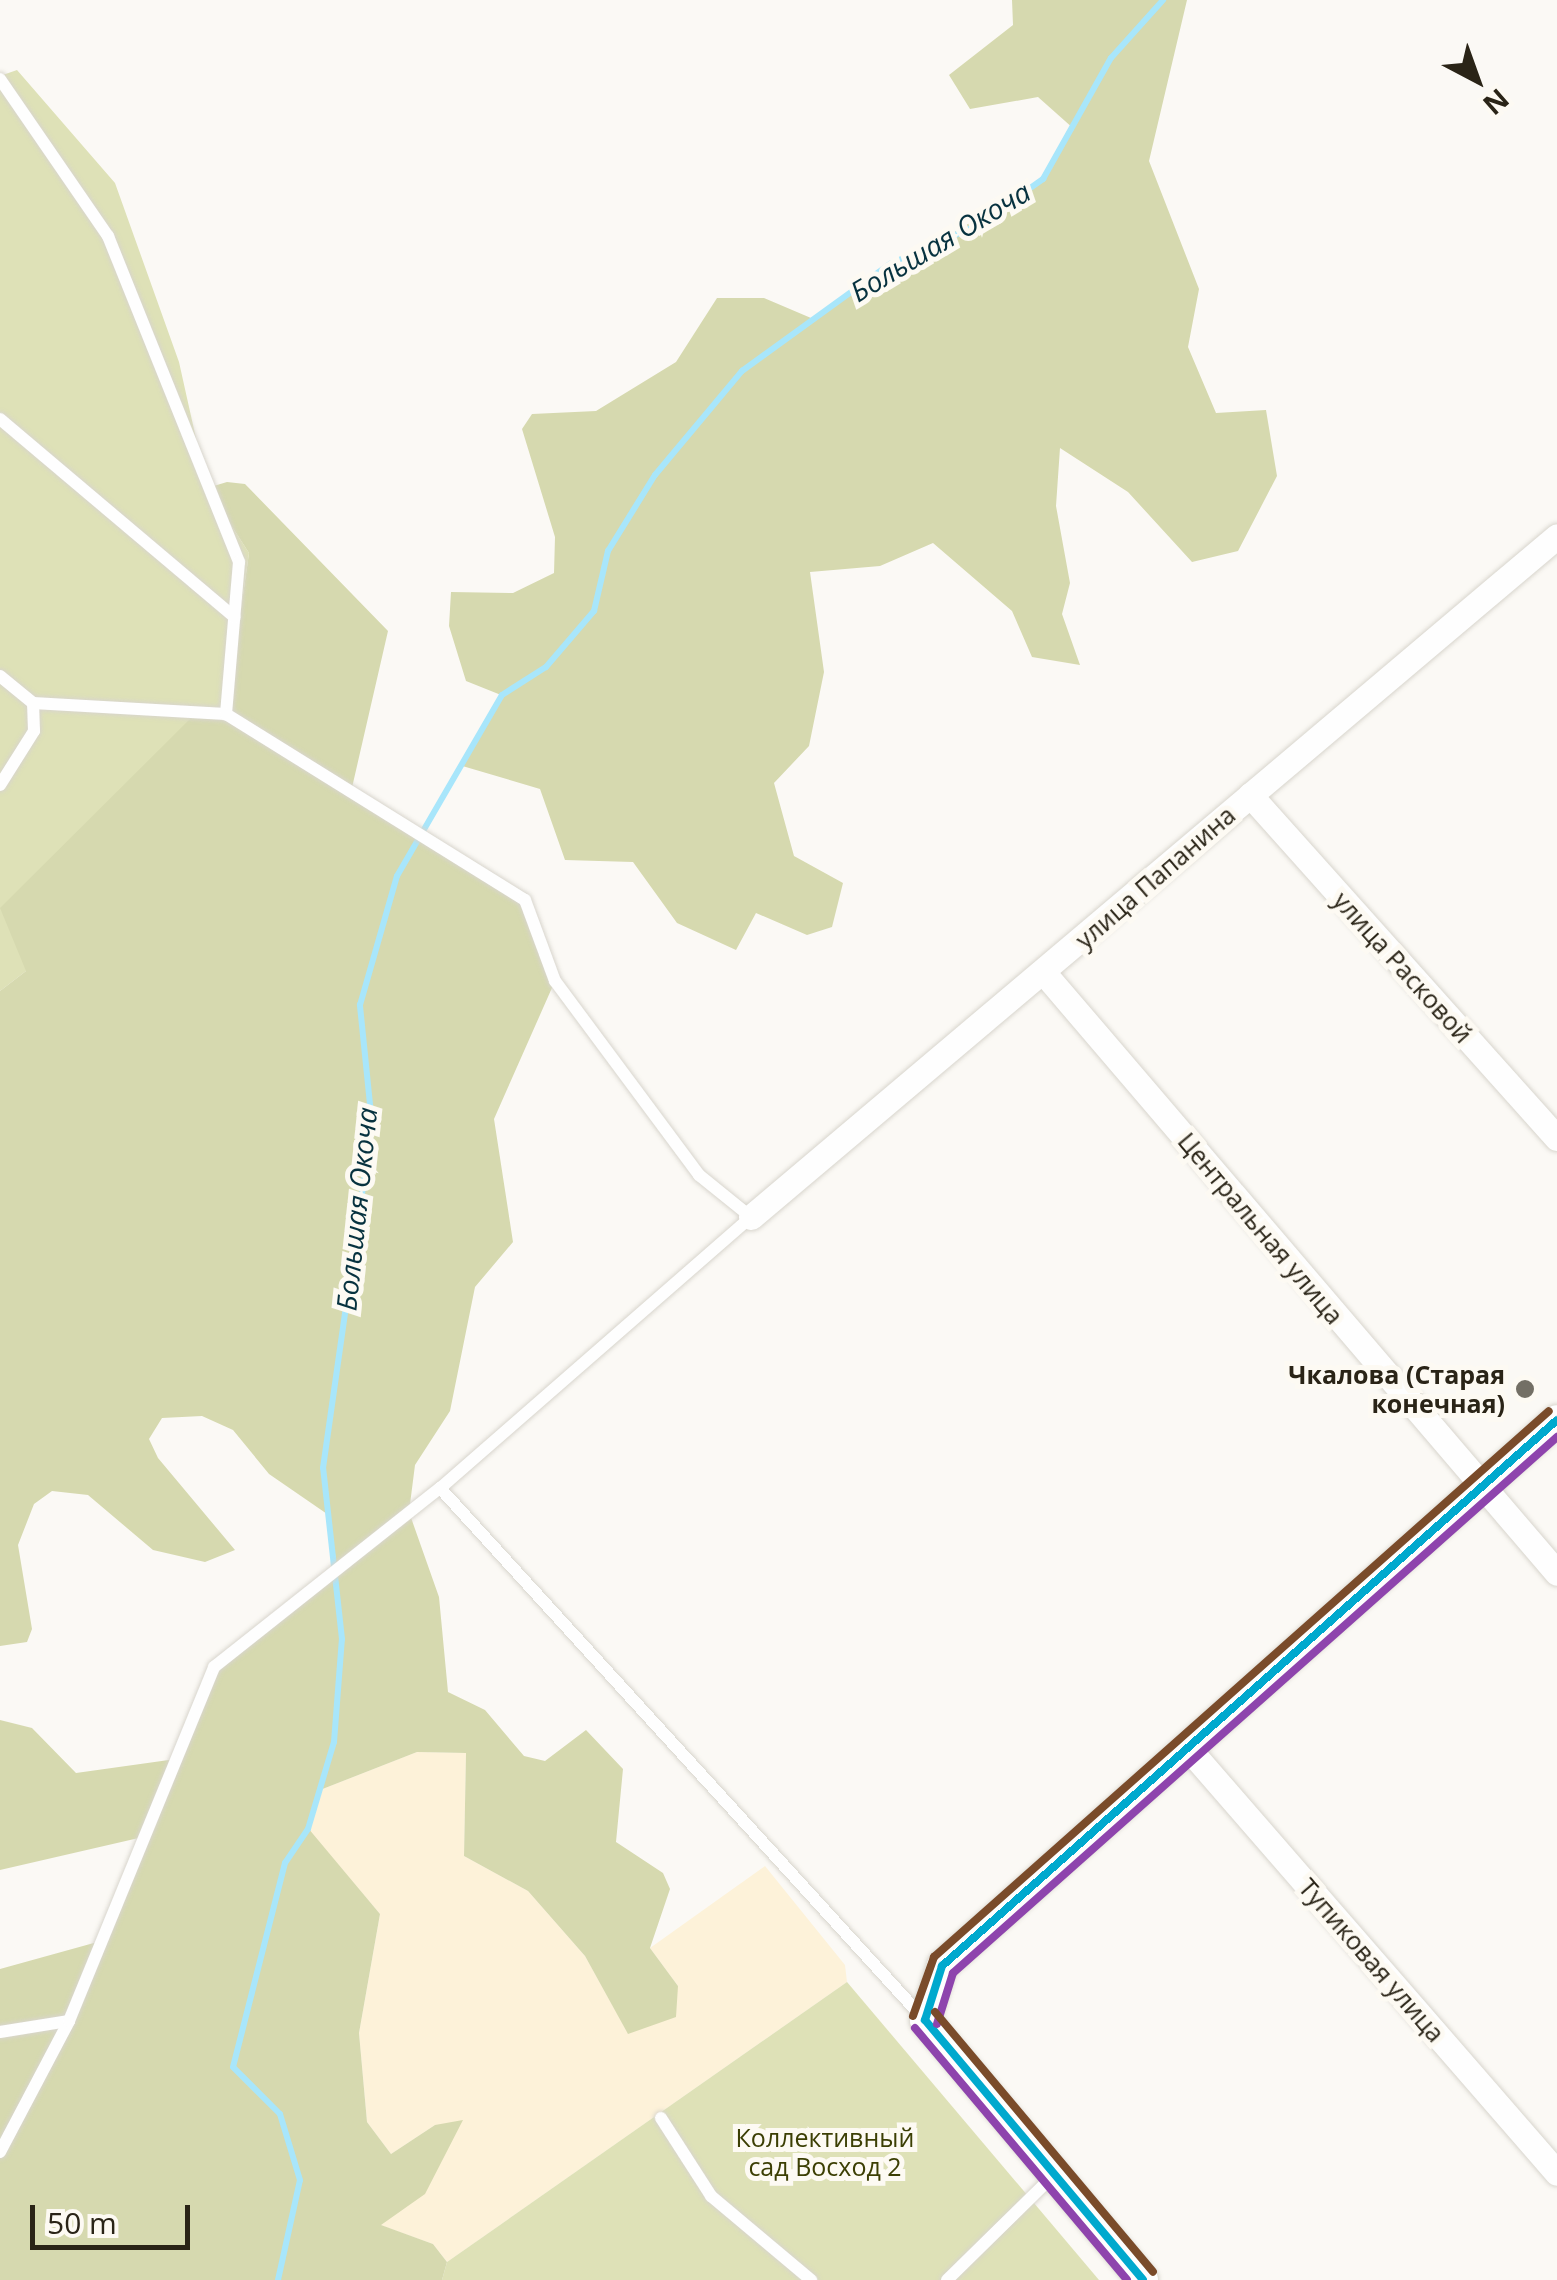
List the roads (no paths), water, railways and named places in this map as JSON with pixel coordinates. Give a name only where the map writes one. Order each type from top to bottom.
[{"type":"street","name":"улица Папанина","points":[[752,1217],[1557,536]]},
{"type":"street","name":"улица Расковой","points":[[1250,796],[1557,1138]]},
{"type":"street","name":"Центральная улица","points":[[1044,972],[1557,1574]]},
{"type":"street","points":[[1143,2280],[926,2020],[942,1966],[1557,1420]]},
{"type":"street","name":"Тупиковая улица","points":[[1187,1747],[1557,2173]]},
{"type":"lane","points":[[0,78],[108,236],[239,562],[226,714]]},
{"type":"lane","points":[[0,419],[234,617]]},
{"type":"lane","points":[[0,676],[33,703],[226,714],[525,900],[555,981],[699,1176],[752,1217],[440,1488],[214,1668],[68,2021],[0,2152]]},
{"type":"lane","points":[[0,784],[34,731],[33,703]]},
{"type":"lane","points":[[440,1488],[926,2020]]},
{"type":"lane","points":[[0,2032],[68,2021]]},
{"type":"lane","points":[[661,2118],[711,2196],[811,2280]]},
{"type":"lane","points":[[947,2280],[1055,2174]]},
{"type":"waterway","name":"Большая Окоча","points":[[278,2280],[300,2180],[280,2114],[233,2067],[285,1863],[308,1829],[334,1742],[342,1639],[323,1468],[372,1124],[360,1005],[397,876],[502,695],[546,667],[594,611],[608,551],[655,475],[742,371],[890,264],[978,225],[1043,179],[1111,58],[1163,0]]},
{"type":"place","name":"Чкалова (Старая конечная)","points":[[1525,1389]]},
{"type":"park label","name":"Коллективный сад Восход 2","points":[[825,2152]]}]
